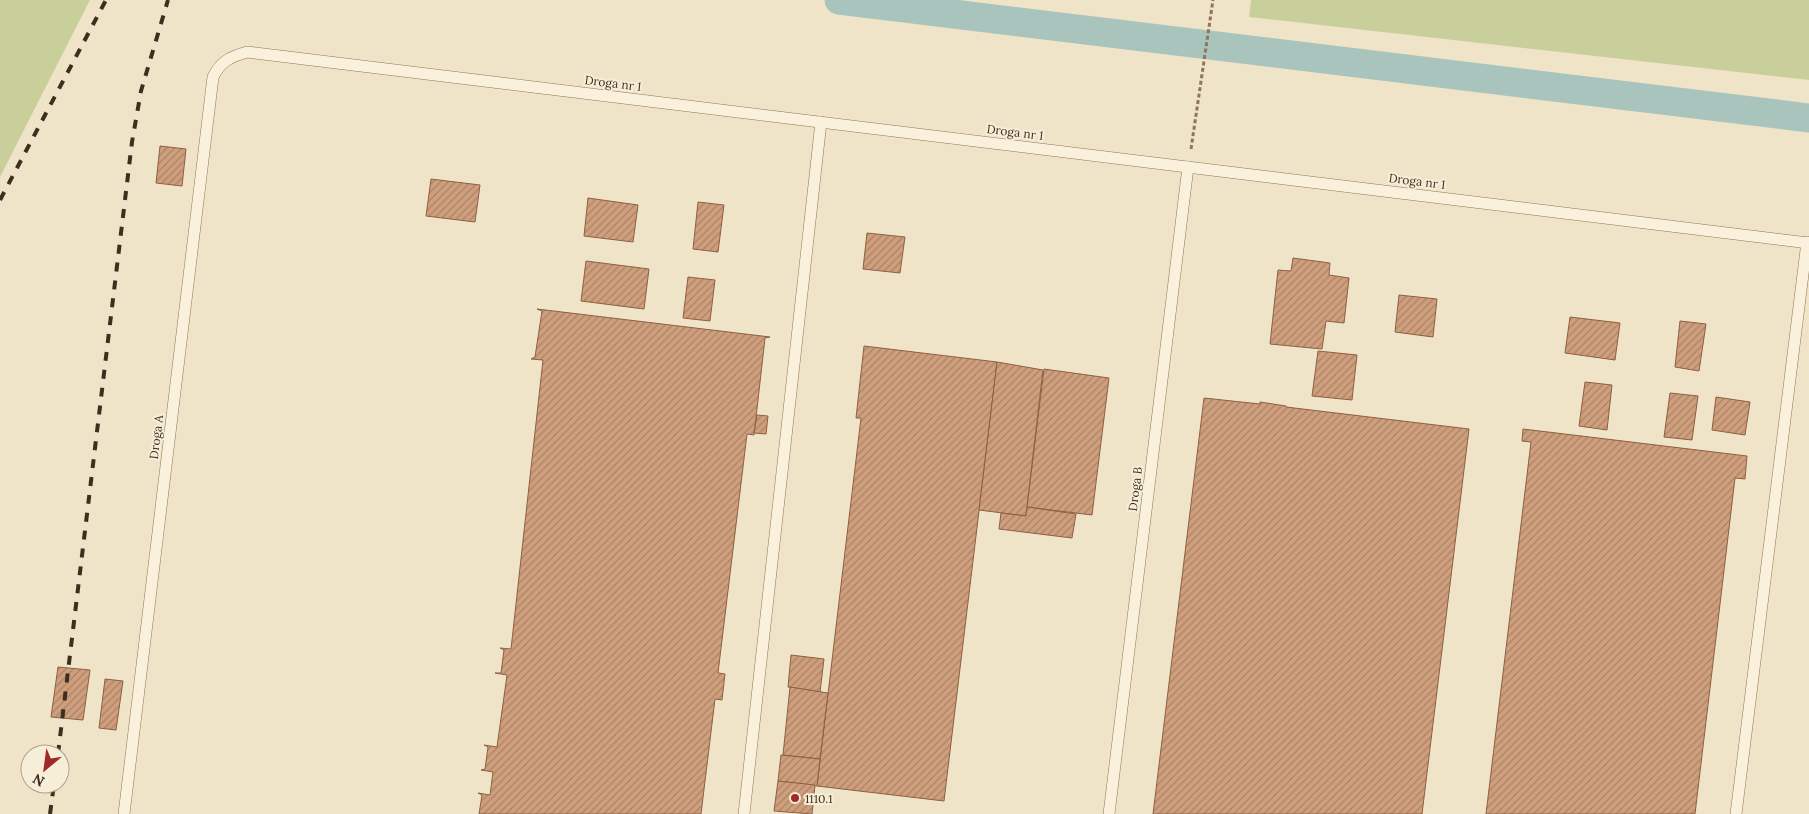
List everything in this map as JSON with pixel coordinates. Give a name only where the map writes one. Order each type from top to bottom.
[{"type":"lane","name":"Droga nr 1","points":[[220,65],[232,56],[247,52],[1808,242]]},
{"type":"lane","name":"Droga A","points":[[124,814],[213,77],[220,65]]},
{"type":"lane","points":[[744,814],[821,122]]},
{"type":"lane","name":"Droga B","points":[[1109,814],[1188,167]]},
{"type":"lane","points":[[1736,814],[1808,242]]},
{"type":"path","points":[[1188,167],[1213,0]]},
{"type":"green space","points":[[0,0],[90,0],[0,177]]},
{"type":"green space","points":[[1251,0],[1809,0],[1809,80],[1249,17]]},
{"type":"building","points":[[160,146],[186,149],[182,186],[156,183]]},
{"type":"building","points":[[431,179],[480,185],[475,222],[426,216]]},
{"type":"building","points":[[588,198],[638,205],[633,242],[584,236]]},
{"type":"building","points":[[698,202],[724,205],[718,252],[693,249]]},
{"type":"building","points":[[867,233],[905,237],[900,273],[863,269]]},
{"type":"building","points":[[1293,258],[1330,263],[1329,275],[1349,278],[1344,323],[1326,321],[1322,349],[1270,344],[1278,270],[1291,271]]},
{"type":"building","points":[[586,261],[649,269],[644,309],[581,301]]},
{"type":"building","points":[[688,277],[715,280],[710,321],[683,318]]},
{"type":"building","points":[[1399,295],[1437,299],[1433,337],[1395,332]]},
{"type":"building","points":[[537,309],[770,337],[765,338],[754,435],[747,434],[718,673],[725,674],[722,700],[715,699],[701,814],[479,814],[482,795],[478,793],[490,795],[493,772],[481,770],[485,769],[488,747],[484,745],[497,747],[507,675],[495,673],[501,673],[504,650],[500,648],[511,649],[543,360],[531,359],[535,357],[542,311]]},
{"type":"building","points":[[1570,317],[1620,323],[1615,360],[1565,353]]},
{"type":"building","points":[[1680,321],[1706,324],[1699,371],[1675,367]]},
{"type":"building","points":[[864,346],[997,362],[944,801],[817,786],[861,418],[856,418]]},
{"type":"building","points":[[1318,351],[1357,355],[1352,400],[1312,396]]},
{"type":"building","points":[[997,362],[1043,370],[1026,516],[979,510]]},
{"type":"building","points":[[1044,369],[1109,378],[1092,515],[1027,507]]},
{"type":"building","points":[[1585,382],[1612,385],[1607,430],[1579,426]]},
{"type":"building","points":[[1670,393],[1698,396],[1692,440],[1664,437]]},
{"type":"building","points":[[1716,397],[1750,402],[1745,435],[1712,430]]},
{"type":"building","points":[[1204,398],[1260,404],[1260,402],[1286,407],[1469,429],[1422,814],[1153,814]]},
{"type":"building","points":[[757,415],[768,416],[766,434],[754,433]]},
{"type":"building","points":[[1523,429],[1747,456],[1745,479],[1735,478],[1695,814],[1486,814],[1531,442],[1522,441]]},
{"type":"building","points":[[1027,507],[1076,514],[1072,538],[999,529],[1001,513],[1026,516]]},
{"type":"building","points":[[791,655],[824,659],[820,692],[788,687]]},
{"type":"building","points":[[58,667],[90,670],[83,720],[51,717]]},
{"type":"building","points":[[105,679],[123,681],[116,730],[99,728]]},
{"type":"building","points":[[790,687],[828,693],[820,759],[783,755]]},
{"type":"building","points":[[781,755],[820,759],[817,786],[778,781]]},
{"type":"building","name":"1110.1","points":[[778,781],[815,785],[812,814],[774,811]]},
{"type":"waterway","points":[[839,0],[1809,118]]},
{"type":"railway","points":[[0,200],[106,0]]},
{"type":"railway","points":[[59,744],[132,142],[141,91],[168,0]]},
{"type":"railway","points":[[50,814],[53,794]]},
{"type":"place","name":"1110.1","points":[[795,798]]}]
